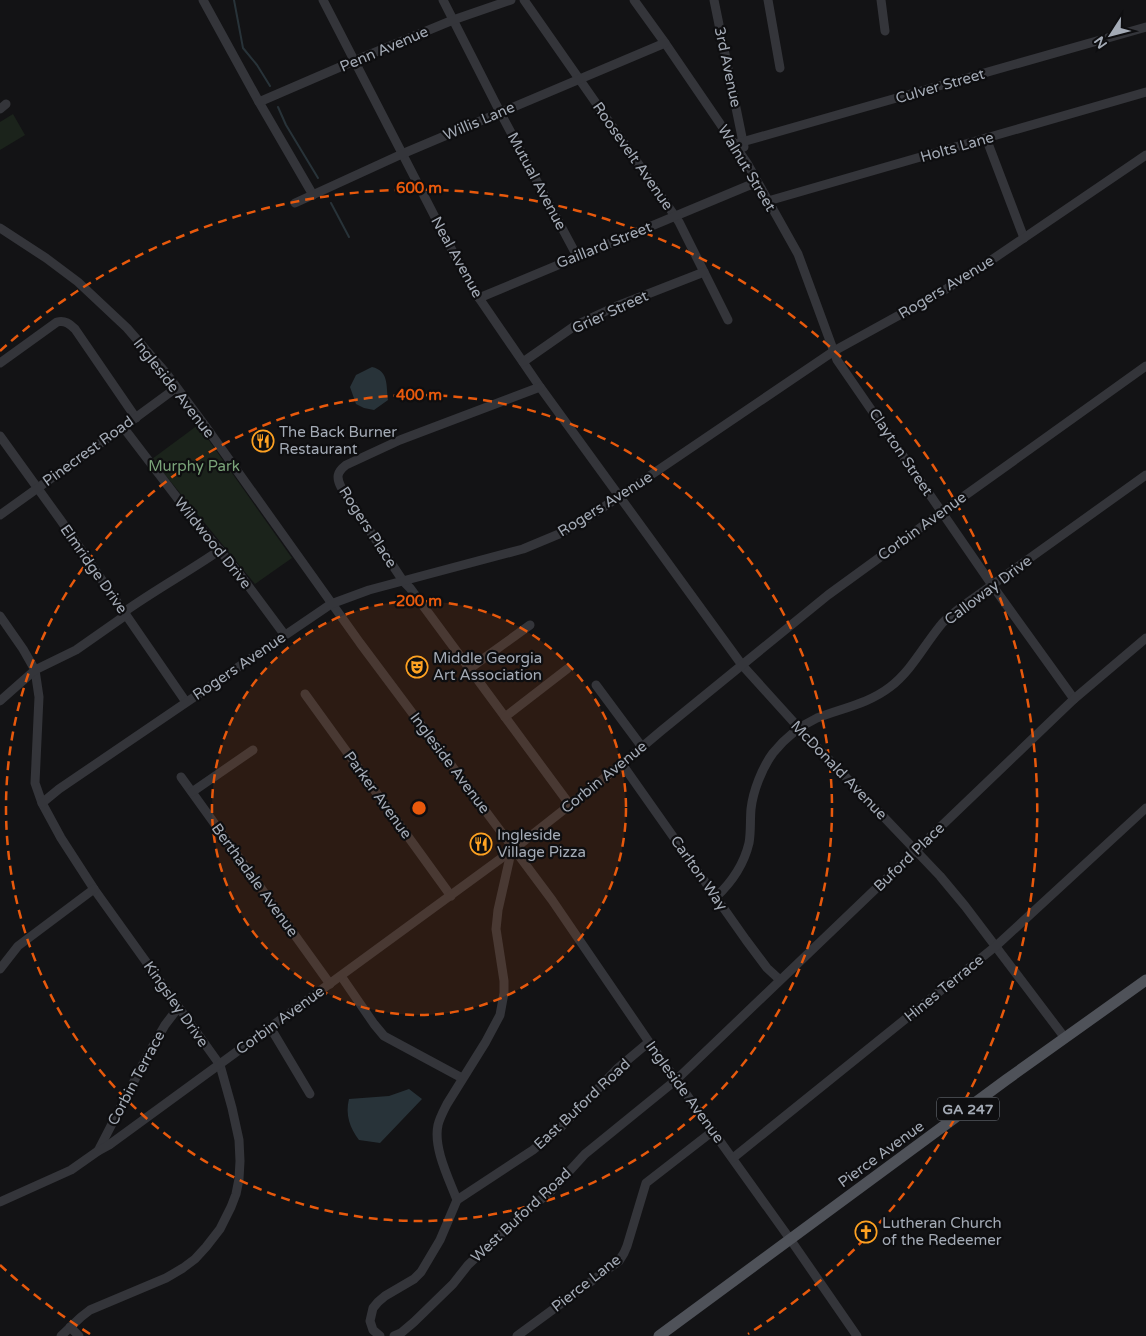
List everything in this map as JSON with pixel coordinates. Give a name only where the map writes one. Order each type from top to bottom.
[{"type":"main road","name":"Pierce Avenue","points":[[659,1336],[1146,980]]},
{"type":"street","points":[[203,0],[312,195]]},
{"type":"street","name":"Neal Avenue","points":[[323,0],[453,252],[479,298],[540,387],[620,496]]},
{"type":"street","name":"Mutual Avenue","points":[[443,0],[577,256]]},
{"type":"street","name":"Penn Avenue","points":[[259,102],[354,60],[453,20],[511,0]]},
{"type":"street","name":"Roosevelt Avenue","points":[[524,0],[680,222],[728,320]]},
{"type":"street","name":"Walnut Street","points":[[634,0],[739,143]]},
{"type":"street","name":"3rd Avenue","points":[[714,0],[739,143],[747,163]]},
{"type":"street","points":[[768,0],[780,68]]},
{"type":"street","points":[[881,0],[885,30]]},
{"type":"street","name":"Culver Street","points":[[739,143],[1146,27]]},
{"type":"street","name":"Willis Lane","points":[[294,203],[402,154],[666,43]]},
{"type":"street","name":"Holts Lane","points":[[768,201],[1146,92]]},
{"type":"street","points":[[986,138],[1024,238]]},
{"type":"street","name":"Rogers Avenue","points":[[42,803],[284,634],[331,604],[368,590],[506,554],[536,544],[560,534],[586,519],[834,351],[942,291],[1146,155]]},
{"type":"street","name":"Walnut Street","points":[[747,163],[798,254],[834,351]]},
{"type":"street","name":"Gaillard Street","points":[[479,298],[757,182]]},
{"type":"street","name":"Ingleside Avenue","points":[[0,228],[46,258],[78,282],[127,328],[153,358],[264,508],[331,604],[552,900],[648,1042],[733,1158],[857,1336]]},
{"type":"street","name":"Grier Street","points":[[523,362],[576,325],[617,306],[704,272]]},
{"type":"street","points":[[0,363],[57,322],[64,321],[75,329],[136,418]]},
{"type":"street","name":"Clayton Street","points":[[834,351],[837,360],[992,585],[1074,699]]},
{"type":"street","name":"Corbin Avenue","points":[[0,1202],[71,1170],[109,1145],[451,896],[514,850],[622,764],[828,595],[1146,366]]},
{"type":"street","name":"Rogers Place","points":[[540,387],[400,440],[346,465],[339,471],[337,476],[341,487],[403,581],[570,805]]},
{"type":"street","name":"Pinecrest Road","points":[[0,515],[176,388]]},
{"type":"street","name":"Wildwood Drive","points":[[123,427],[284,634]]},
{"type":"street","name":"Elmridge Drive","points":[[0,436],[186,702]]},
{"type":"street","name":"Calloway Drive","points":[[716,897],[728,886],[741,865],[749,842],[752,807],[759,780],[772,755],[787,738],[799,728],[817,719],[869,700],[890,687],[911,666],[941,624],[960,608],[1146,475]]},
{"type":"street","name":"McDonald Avenue","points":[[620,496],[742,665],[799,728],[917,850],[965,906],[1066,1038]]},
{"type":"street","points":[[0,701],[35,670],[76,650],[156,590],[192,570],[220,550]]},
{"type":"street","name":"Kingsley Drive","points":[[0,616],[24,649],[35,670],[38,697],[35,784],[42,803],[61,838],[94,889],[220,1064],[238,1133],[240,1161],[236,1194],[232,1207],[220,1229],[206,1247],[195,1259],[166,1278],[90,1310],[61,1336]]},
{"type":"street","points":[[469,669],[530,625]]},
{"type":"street","name":"Buford Place","points":[[676,1080],[1074,699],[1146,638]]},
{"type":"street","points":[[505,717],[567,669]]},
{"type":"street","points":[[596,686],[642,747]]},
{"type":"street","name":"Parker Avenue","points":[[305,694],[451,896]]},
{"type":"street","points":[[192,792],[253,750]]},
{"type":"street","name":"Carlton Way","points":[[622,764],[746,940],[767,968],[780,980]]},
{"type":"street","name":"Berthadale Avenue","points":[[180,777],[330,984]]},
{"type":"street","name":"Hines Terrace","points":[[733,1158],[996,946],[1144,813]]},
{"type":"street","points":[[380,1336],[373,1330],[370,1321],[373,1308],[385,1296],[414,1279],[421,1272],[440,1240],[457,1200],[441,1155],[437,1138],[438,1126],[442,1113],[496,1023],[501,1009],[504,981],[496,928],[498,910],[510,857],[514,850]]},
{"type":"street","points":[[0,969],[18,946],[94,889]]},
{"type":"street","points":[[340,976],[384,1036],[462,1078]]},
{"type":"street","name":"Corbin Terrace","points":[[98,1151],[146,1058],[165,1025],[178,1008]]},
{"type":"street","points":[[270,1027],[310,1094]]},
{"type":"street","name":"East Buford Road","points":[[457,1200],[533,1150],[560,1128],[618,1068],[648,1042]]},
{"type":"street","name":"West Buford Road","points":[[394,1336],[401,1333],[414,1322],[453,1284],[468,1265],[488,1245],[553,1189],[585,1154],[676,1080]]},
{"type":"street","name":"Pierce Lane","points":[[516,1336],[619,1261],[627,1246],[646,1183],[712,1131]]},
{"type":"street","points":[[70,1327],[79,1336]]},
{"type":"green space","points":[[13,114],[25,135],[0,150],[0,122]]},
{"type":"green space","name":"Murphy Park","points":[[198,425],[292,558],[255,584],[152,459]]},
{"type":"shaded area","points":[[372,367],[381,372],[386,379],[388,400],[374,410],[356,404],[350,387],[356,375]]},
{"type":"shaded area","points":[[409,1089],[422,1099],[380,1143],[359,1140],[349,1121],[349,1099],[389,1096]]},
{"type":"waterway","points":[[234,0],[243,48],[257,65],[270,86]]},
{"type":"waterway","points":[[278,107],[286,125],[318,178]]},
{"type":"waterway","points":[[331,203],[349,237]]},
{"type":"place","name":"The Back Burner Restaurant","points":[[263,441]]},
{"type":"place","name":"Middle Georgia Art Association","points":[[417,667]]},
{"type":"place","name":"Ingleside Village Pizza","points":[[481,844]]},
{"type":"place","name":"Lutheran Church of the Redeemer","points":[[866,1232]]}]
